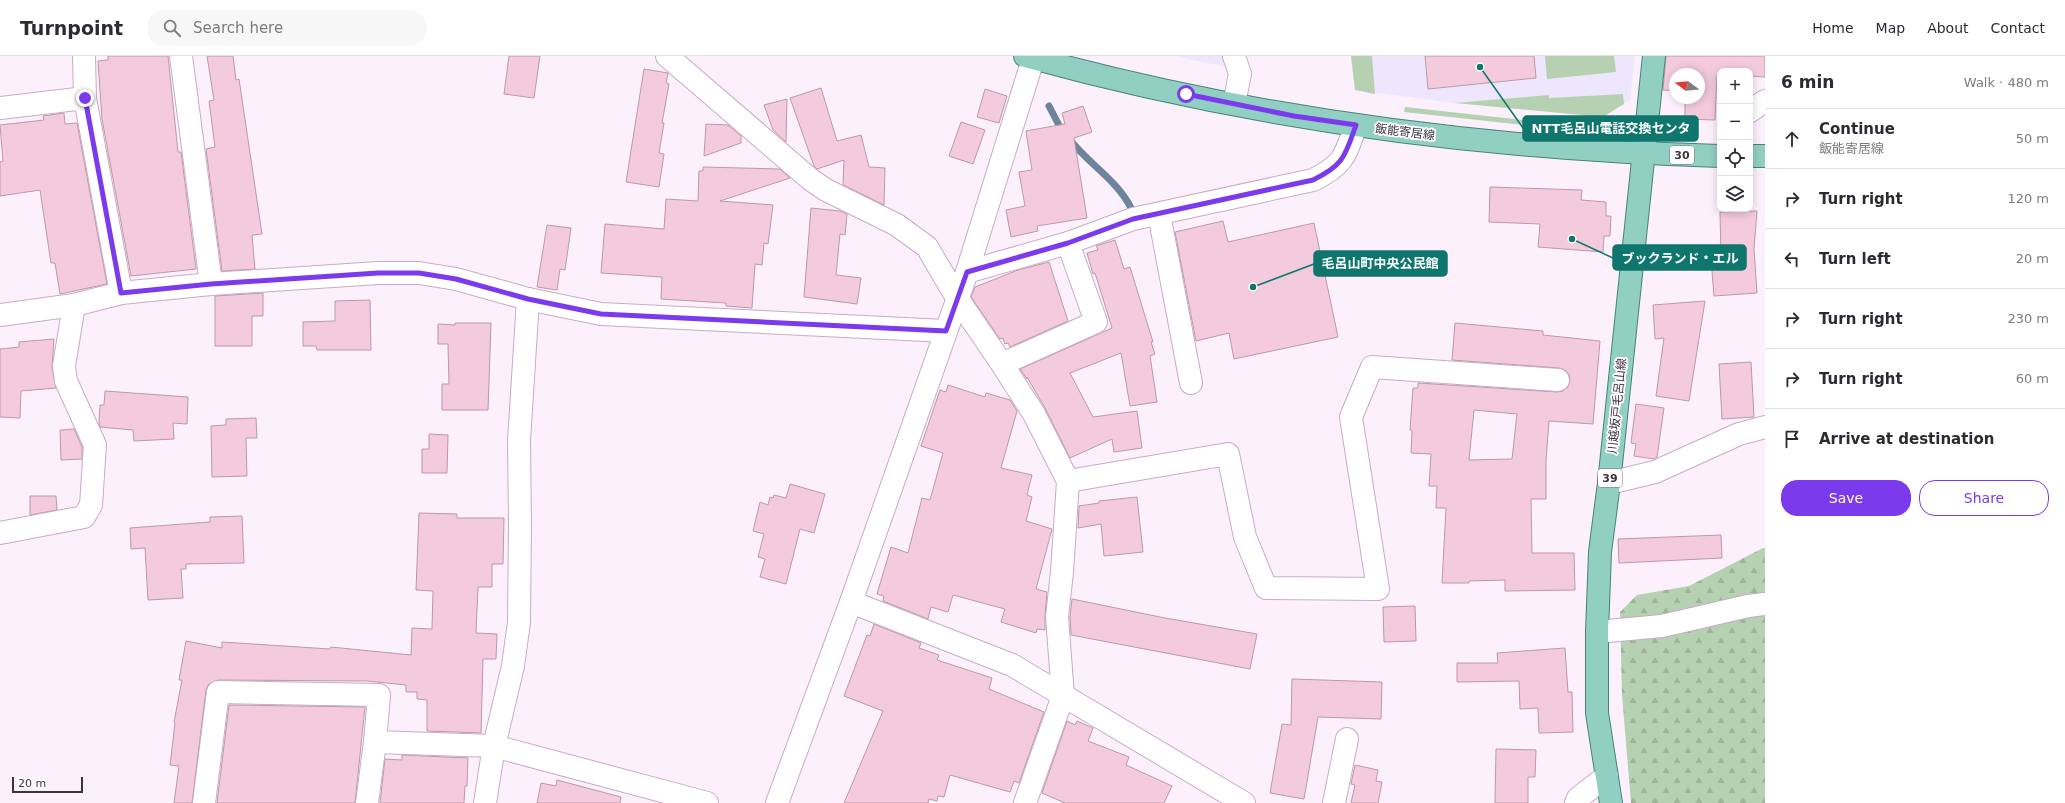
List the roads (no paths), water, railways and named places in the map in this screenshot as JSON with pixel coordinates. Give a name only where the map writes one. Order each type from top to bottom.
[{"type":"main road","name":"川越坂戸毛呂山線","points":[[1610,803],[1598,713],[1597,632],[1600,552],[1610,483],[1654,56]]},
{"type":"main road","name":"飯能寄居線","points":[[1031,57],[1234,104],[1356,125],[1454,138],[1541,147],[1644,154],[1717,156]]},
{"type":"main road","points":[[1753,156],[1765,156]]},
{"type":"street","points":[[84,56],[85,98],[121,293]]},
{"type":"street","points":[[180,56],[211,284]]},
{"type":"street","points":[[667,56],[810,179],[826,190],[898,225],[927,247],[957,298],[1034,414],[1068,481],[1057,617],[1063,696],[1025,803]]},
{"type":"street","points":[[1234,56],[1240,74],[1234,104]]},
{"type":"street","points":[[777,803],[851,602],[967,272],[1031,57]]},
{"type":"street","points":[[0,108],[85,98]]},
{"type":"street","points":[[1753,109],[1765,101]]},
{"type":"street","points":[[967,272],[1068,243],[1133,219],[1313,180],[1330,172],[1344,157],[1356,125]]},
{"type":"street","points":[[1159,214],[1191,383]]},
{"type":"street","points":[[1002,364],[1096,322],[1068,243]]},
{"type":"street","points":[[0,315],[74,305],[121,293],[211,284],[378,273],[419,273],[456,279],[528,299],[601,314],[946,331]]},
{"type":"street","points":[[486,803],[494,746],[513,666],[519,622],[519,441],[528,299]]},
{"type":"street","points":[[0,533],[84,517],[91,505],[95,445],[66,380],[64,366],[74,305]]},
{"type":"street","points":[[1068,481],[1228,454],[1245,536],[1266,588],[1378,589],[1351,417],[1372,367],[1558,380]]},
{"type":"street","points":[[1610,483],[1654,472],[1739,434],[1765,427]]},
{"type":"street","points":[[851,602],[1012,665],[1244,803]]},
{"type":"street","points":[[1597,632],[1662,626],[1748,606],[1765,604]]},
{"type":"street","points":[[204,803],[218,692],[379,695],[376,742],[367,803]]},
{"type":"street","points":[[1334,803],[1347,739]]},
{"type":"street","points":[[376,742],[494,746],[707,803]]},
{"type":"street","points":[[1576,803],[1578,798],[1607,776]]},
{"type":"waterway","points":[[1049,106],[1063,133]]},
{"type":"waterway","points":[[1070,140],[1111,181],[1131,208]]},
{"type":"place","name":"NTT毛呂山電話交換センタ","points":[[1480,67]]},
{"type":"place","name":"ブックランド・エル","points":[[1572,239]]},
{"type":"place","name":"毛呂山町中央公民館","points":[[1253,287]]}]
